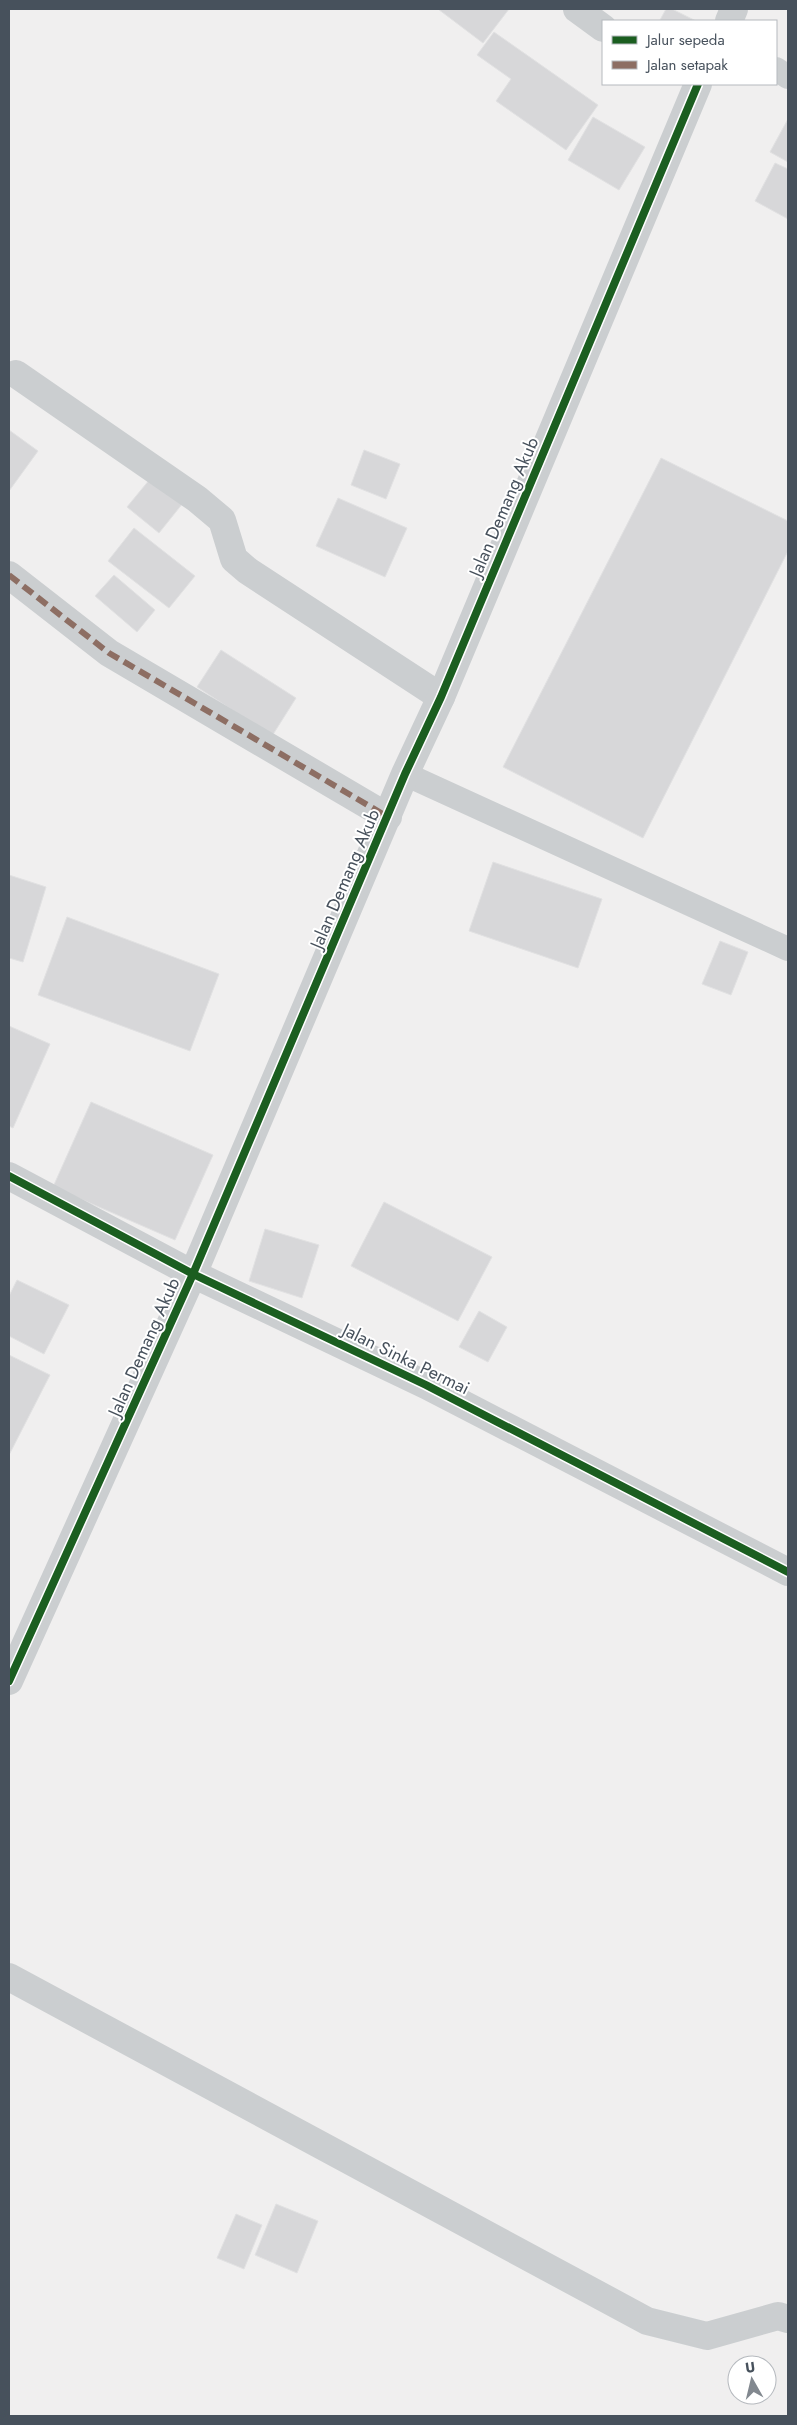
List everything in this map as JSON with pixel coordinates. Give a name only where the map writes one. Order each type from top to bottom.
[{"type":"street","points":[[577,9],[602,27]]},
{"type":"street","name":"Jalan Demang Akub","points":[[9,1682],[193,1274],[406,774],[441,697],[693,86]]},
{"type":"street","points":[[16,374],[197,499],[222,520],[234,559],[248,571],[441,697]]},
{"type":"street","points":[[9,575],[109,653],[388,817]]},
{"type":"street","name":"Jalan Sinka Permai","points":[[9,1176],[193,1274],[426,1384],[788,1572]]},
{"type":"street","points":[[9,1977],[647,2322],[707,2336],[778,2316],[788,2319]]},
{"type":"lane","points":[[777,70],[788,77]]},
{"type":"lane","points":[[406,774],[788,949]]},
{"type":"building","points":[[438,9],[509,9],[483,43]]},
{"type":"building","points":[[666,9],[672,9],[694,20],[660,20]]},
{"type":"building","points":[[494,32],[598,105],[566,150],[496,101],[511,79],[477,55]]},
{"type":"building","points":[[593,117],[645,147],[619,190],[568,160]]},
{"type":"building","points":[[788,119],[788,162],[770,152]]},
{"type":"building","points":[[775,163],[788,169],[788,219],[755,201]]},
{"type":"building","points":[[9,430],[38,451],[9,491]]},
{"type":"building","points":[[364,450],[400,464],[386,499],[351,485]]},
{"type":"building","points":[[661,458],[788,521],[788,551],[643,838],[503,767]]},
{"type":"building","points":[[155,473],[187,498],[159,533],[127,507]]},
{"type":"building","points":[[338,498],[407,528],[385,577],[316,546]]},
{"type":"building","points":[[134,528],[195,576],[169,608],[108,561]]},
{"type":"building","points":[[114,575],[155,610],[137,632],[95,596]]},
{"type":"building","points":[[221,650],[296,698],[272,736],[197,687]]},
{"type":"building","points":[[493,862],[602,899],[578,968],[469,931]]},
{"type":"building","points":[[9,875],[46,887],[23,962],[9,958]]},
{"type":"building","points":[[67,917],[219,974],[190,1051],[38,995]]},
{"type":"building","points":[[720,941],[748,952],[731,995],[702,984]]},
{"type":"building","points":[[9,1026],[50,1044],[13,1128],[9,1126]]},
{"type":"building","points":[[91,1102],[213,1155],[175,1240],[53,1187]]},
{"type":"building","points":[[384,1202],[492,1257],[458,1321],[351,1266]]},
{"type":"building","points":[[265,1229],[319,1245],[302,1298],[249,1281]]},
{"type":"building","points":[[17,1280],[69,1305],[44,1354],[9,1336],[9,1296]]},
{"type":"building","points":[[479,1311],[507,1327],[488,1362],[459,1347]]},
{"type":"building","points":[[9,1355],[50,1375],[9,1455]]},
{"type":"building","points":[[276,2204],[318,2221],[297,2273],[255,2255]]},
{"type":"building","points":[[236,2214],[262,2225],[244,2269],[217,2258]]},
{"type":"marked path","points":[[9,575],[109,653],[388,817]]},
{"type":"cycle path","points":[[9,1681],[193,1274],[405,774],[441,697],[698,85]]},
{"type":"cycle path","points":[[9,1176],[193,1274],[426,1385],[788,1572]]}]
